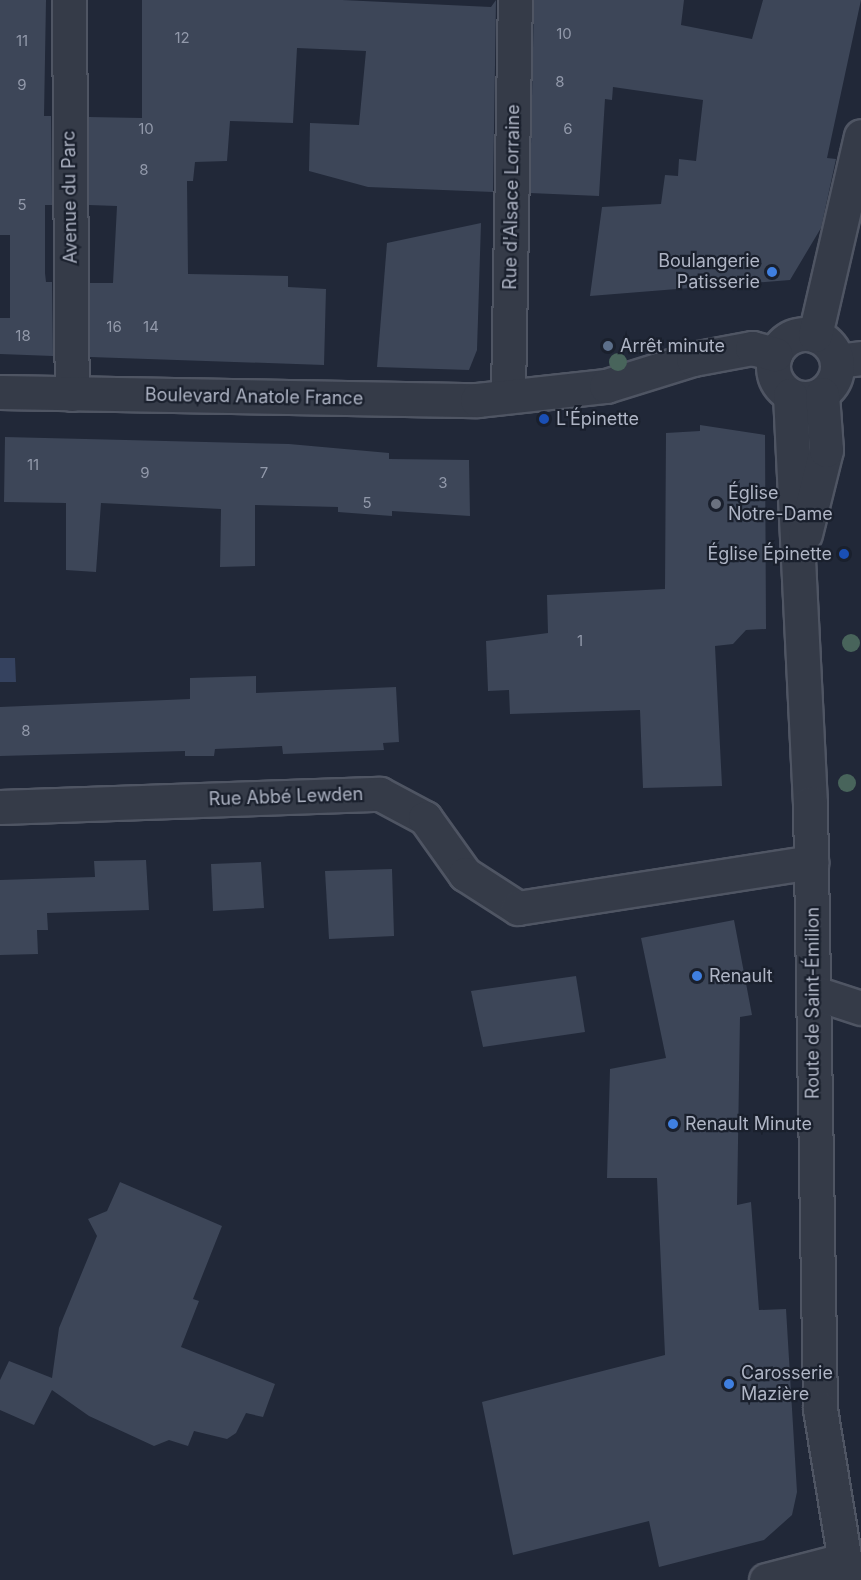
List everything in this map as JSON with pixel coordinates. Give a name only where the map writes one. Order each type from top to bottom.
[{"type":"street","name":"Avenue du Parc","points":[[69,0],[72,394]]},
{"type":"street","name":"Rue d'Alsace Lorraine","points":[[508,394],[515,0]]},
{"type":"street","points":[[814,335],[861,136]]},
{"type":"street","points":[[814,335],[849,359],[834,380],[806,395],[773,373],[775,354],[786,339],[814,335]]},
{"type":"street","name":"Boulevard Anatole France","points":[[0,392],[477,400],[508,394],[606,386],[693,359],[752,348],[775,354]]},
{"type":"street","name":"Route de Saint-Émilion","points":[[806,395],[798,568],[815,993],[820,1409],[845,1570]]},
{"type":"street","name":"Rue Abbé Lewden","points":[[0,807],[380,794],[425,818],[465,874],[518,908],[811,862]]},
{"type":"street","points":[[815,993],[861,1008]]},
{"type":"street","points":[[766,1580],[845,1570]]},
{"type":"water","points":[[0,658],[15,658],[16,682],[0,682]]},
{"type":"building","points":[[0,0],[46,0],[44,116],[51,116],[52,205],[45,205],[45,273],[46,282],[52,282],[53,356],[0,354],[0,318],[10,318],[10,235],[0,235]]},
{"type":"building","points":[[142,0],[342,0],[491,7],[496,0],[493,192],[368,187],[309,171],[310,123],[359,125],[366,51],[297,48],[293,123],[230,121],[227,161],[195,162],[193,181],[187,181],[188,274],[288,276],[288,287],[326,289],[324,365],[90,357],[90,283],[113,283],[117,206],[89,205],[89,117],[142,118]]},
{"type":"building","points":[[534,0],[684,0],[681,25],[752,39],[763,0],[861,0],[827,158],[836,159],[821,228],[790,280],[590,296],[602,207],[661,204],[665,175],[678,176],[679,159],[696,161],[703,100],[613,87],[612,100],[605,99],[599,196],[530,193]]},
{"type":"building","points":[[481,223],[477,350],[469,370],[377,367],[387,243]]},
{"type":"building","points":[[700,425],[765,435],[766,629],[746,630],[733,644],[715,646],[722,786],[643,788],[640,710],[510,714],[509,690],[488,691],[486,641],[548,633],[547,595],[665,589],[666,433],[700,431]]},
{"type":"building","points":[[5,437],[289,444],[389,453],[389,459],[469,460],[470,516],[392,511],[392,516],[338,512],[338,507],[255,505],[255,566],[220,567],[221,509],[101,503],[96,572],[66,570],[66,503],[4,502]]},
{"type":"building","points":[[256,676],[256,693],[396,687],[399,742],[383,743],[384,750],[283,754],[282,746],[215,749],[214,756],[185,756],[185,751],[0,756],[0,707],[190,699],[190,678]]},
{"type":"building","points":[[146,860],[149,910],[47,913],[48,930],[37,930],[38,954],[0,955],[0,880],[95,877],[94,861]]},
{"type":"building","points":[[261,862],[264,908],[213,911],[211,864]]},
{"type":"building","points":[[392,869],[394,936],[329,939],[325,871]]},
{"type":"building","name":"Carosserie Mazière","points":[[734,920],[752,1015],[740,1017],[737,1205],[751,1202],[759,1310],[786,1309],[797,1492],[792,1515],[764,1540],[659,1567],[649,1521],[513,1555],[482,1402],[665,1355],[657,1178],[607,1178],[610,1069],[666,1058],[641,938]]},
{"type":"building","points":[[576,976],[585,1032],[483,1047],[471,991]]},
{"type":"building","points":[[120,1182],[222,1226],[193,1299],[199,1301],[181,1347],[275,1384],[263,1417],[246,1413],[236,1433],[227,1439],[194,1431],[188,1446],[169,1440],[154,1446],[89,1416],[52,1390],[34,1425],[0,1410],[0,1380],[9,1361],[52,1378],[59,1328],[97,1236],[88,1219],[107,1211]]},
{"type":"place","name":"Boulangerie Patisserie","points":[[772,272]]},
{"type":"place","name":"Arrêt minute","points":[[608,346]]},
{"type":"place","name":"L'Épinette","points":[[544,419]]},
{"type":"place","name":"Église Notre-Dame","points":[[716,504]]},
{"type":"place","name":"Église Épinette","points":[[844,554]]},
{"type":"place","name":"Renault","points":[[697,976]]},
{"type":"place","name":"Renault Minute","points":[[673,1124]]},
{"type":"place","name":"Carosserie Mazière","points":[[729,1384]]}]
